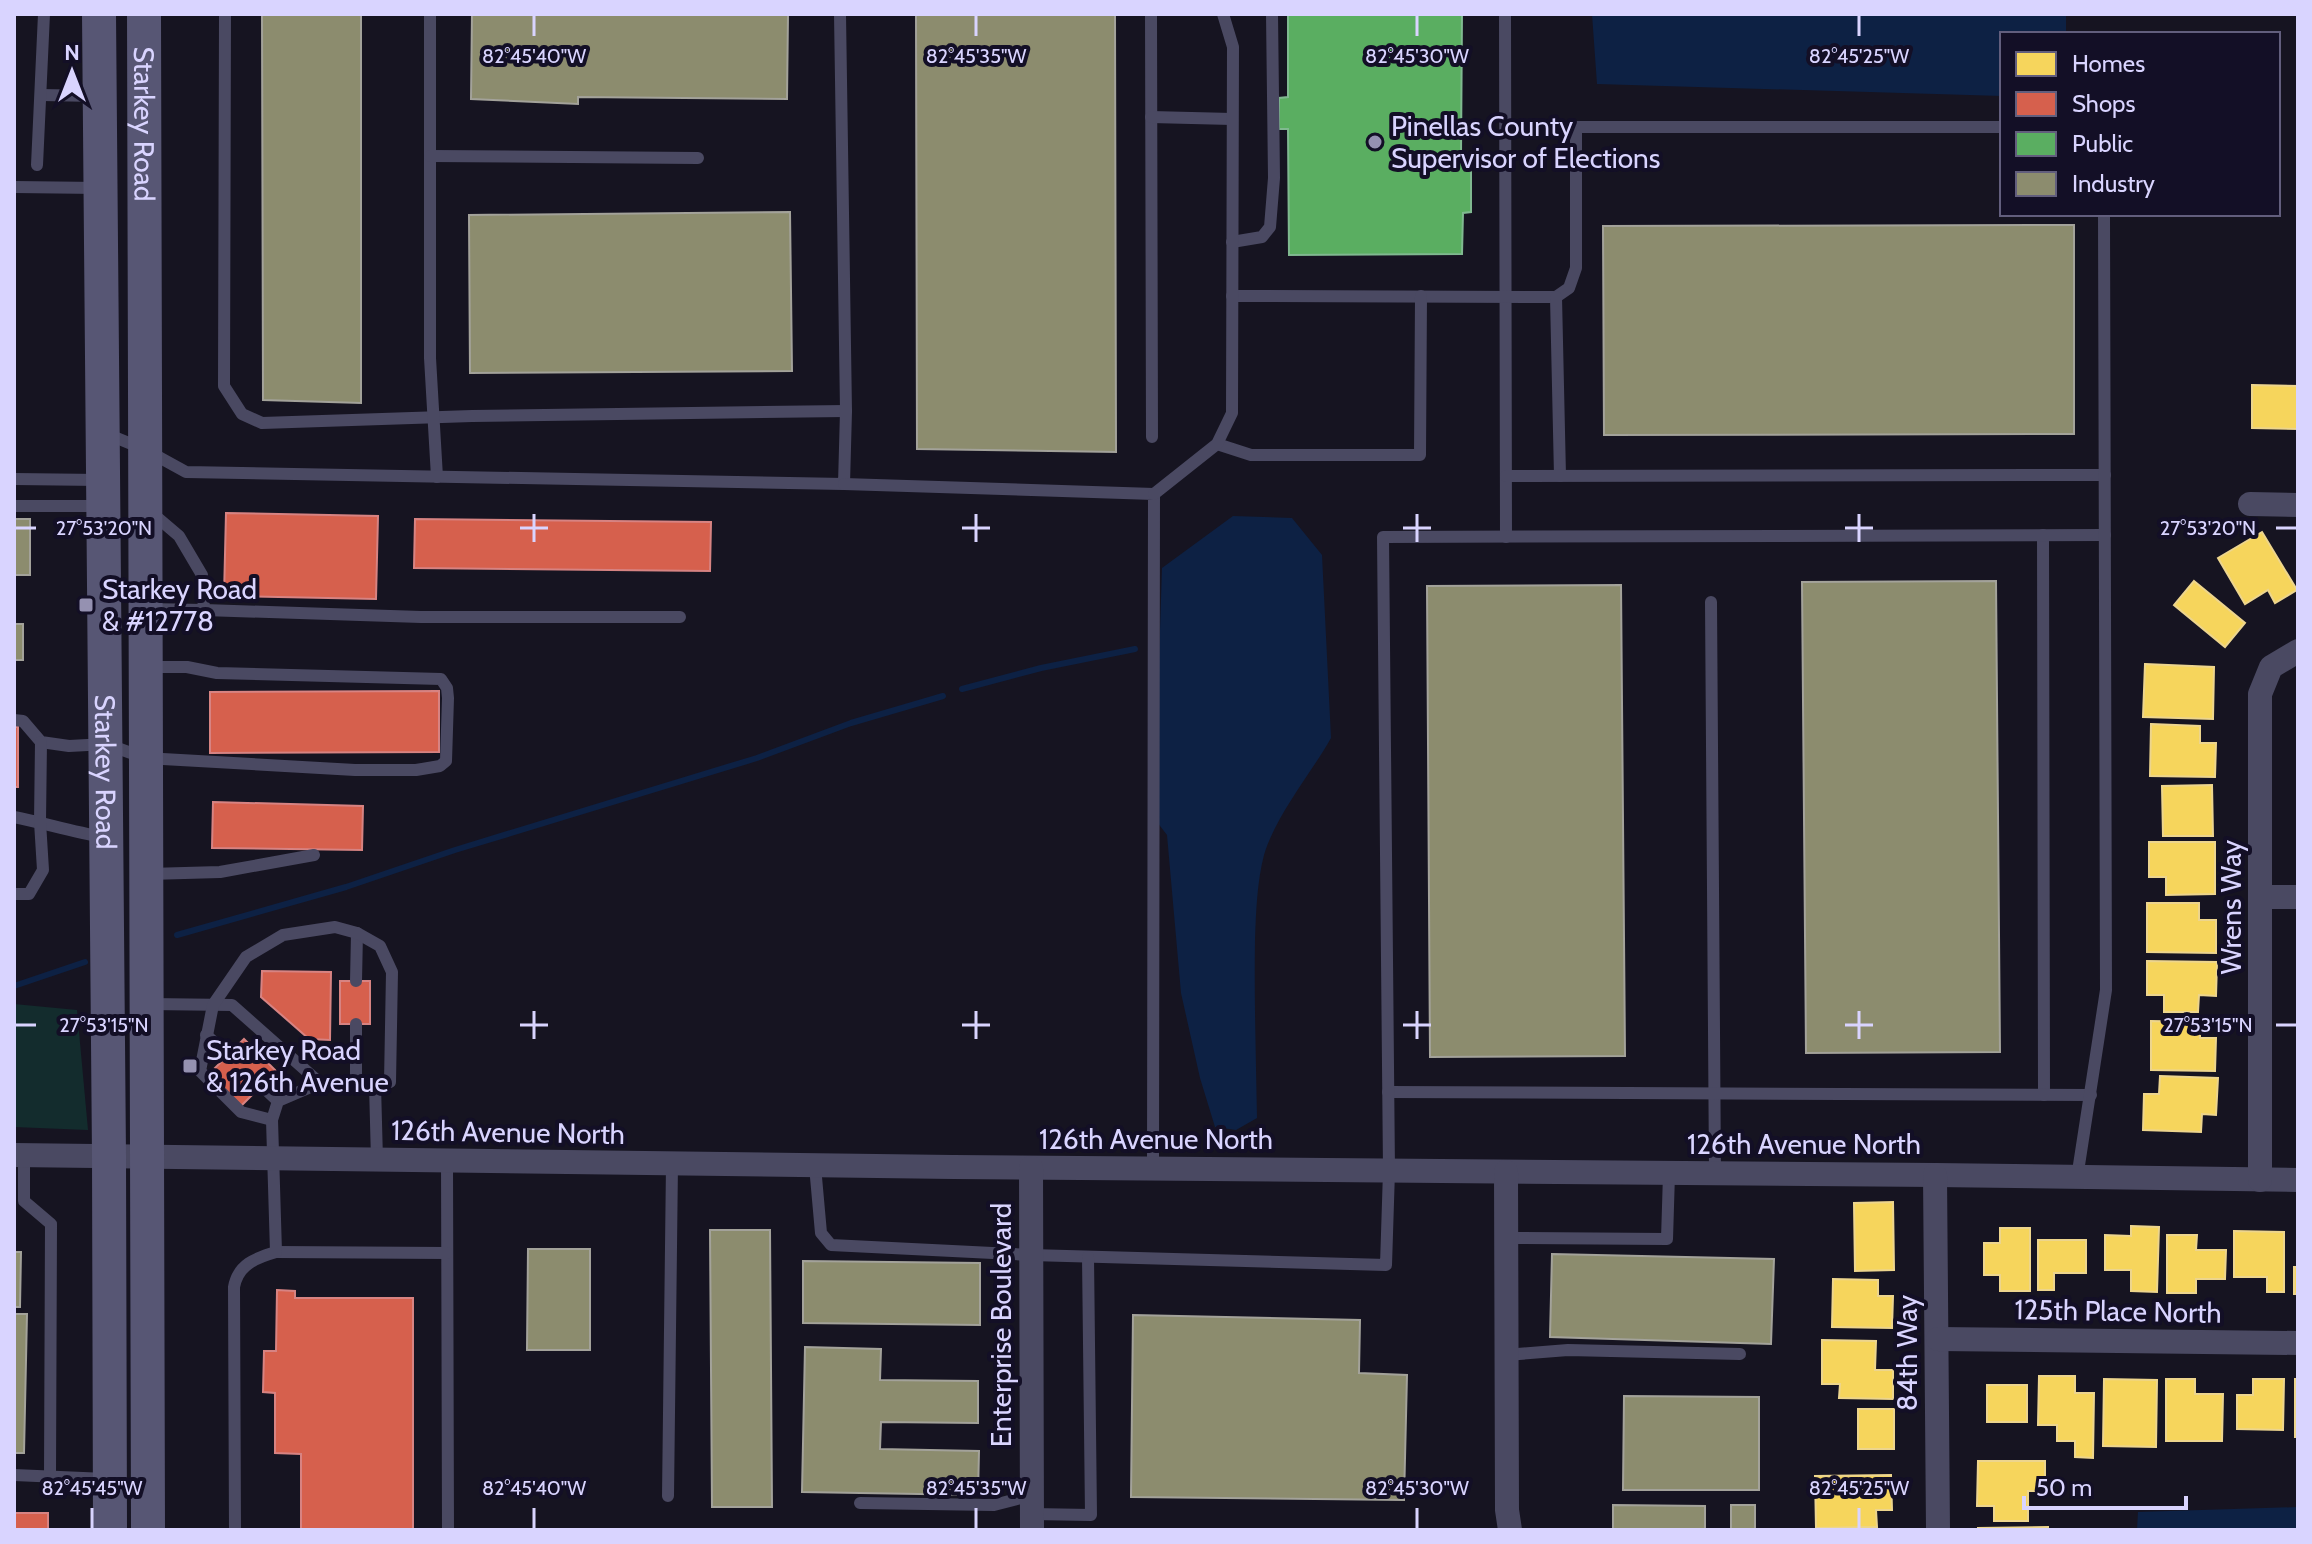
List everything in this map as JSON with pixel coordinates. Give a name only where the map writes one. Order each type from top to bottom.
[{"type":"main road","name":"Starkey Road","points":[[99,14],[110,1530]]},
{"type":"main road","name":"Starkey Road","points":[[141,19],[146,450],[148,1530]]},
{"type":"street","points":[[2250,504],[2298,505]]},
{"type":"street","name":"Wrens Way","points":[[2260,1180],[2260,694],[2271,667],[2298,651]]},
{"type":"street","points":[[2262,897],[2298,897]]},
{"type":"street","name":"126th Avenue North","points":[[19,1155],[2298,1180]]},
{"type":"street","name":"Enterprise Boulevard","points":[[1031,1168],[1032,1513]]},
{"type":"street","points":[[1506,1172],[1507,1510],[1510,1530]]},
{"type":"street","name":"84th Way","points":[[1935,1175],[1938,1530]]},
{"type":"street","name":"125th Place North","points":[[1938,1339],[2298,1343]]},
{"type":"lane","points":[[37,165],[44,14]]},
{"type":"lane","points":[[225,14],[224,386],[242,414],[262,423],[846,411]]},
{"type":"lane","points":[[430,14],[430,358],[437,477]]},
{"type":"lane","points":[[840,14],[846,411],[844,484]]},
{"type":"lane","points":[[1151,14],[1152,437]]},
{"type":"lane","points":[[103,433],[146,450],[186,472],[844,484],[1154,494],[1217,444],[1232,413],[1233,47],[1223,14]]},
{"type":"lane","points":[[1232,242],[1262,237],[1270,227],[1274,178],[1272,14]]},
{"type":"lane","points":[[1505,14],[1506,537]]},
{"type":"lane","points":[[41,95],[100,96]]},
{"type":"lane","points":[[1151,117],[1232,119]]},
{"type":"lane","points":[[1232,296],[1556,297],[1569,288],[1576,268],[1576,127],[2000,127]]},
{"type":"lane","points":[[430,156],[698,158]]},
{"type":"lane","points":[[14,187],[101,188]]},
{"type":"lane","points":[[2077,1178],[2106,990],[2104,216]]},
{"type":"lane","points":[[1217,444],[1251,455],[1420,455],[1421,296]]},
{"type":"lane","points":[[1556,297],[1560,476]]},
{"type":"lane","points":[[1506,476],[2105,475]]},
{"type":"lane","points":[[14,479],[103,493]]},
{"type":"lane","points":[[14,506],[103,493]]},
{"type":"lane","points":[[1153,1169],[1154,494]]},
{"type":"lane","points":[[146,508],[179,536],[202,575],[204,610]]},
{"type":"lane","points":[[2043,535],[2044,1095]]},
{"type":"lane","points":[[815,1166],[821,1233],[831,1245],[1031,1255],[1386,1265],[1389,1171],[1383,537],[2105,535]]},
{"type":"lane","points":[[1711,602],[1715,1174]]},
{"type":"lane","points":[[146,609],[421,617],[680,617]]},
{"type":"lane","points":[[14,720],[23,721],[41,742],[69,746],[106,744],[145,758],[355,770],[416,770],[440,766],[446,761],[448,698],[447,688],[441,679],[217,673],[187,667],[146,667]]},
{"type":"lane","points":[[14,894],[29,894],[43,870],[41,742]]},
{"type":"lane","points":[[14,817],[106,838]]},
{"type":"lane","points":[[146,874],[220,872],[314,855]]},
{"type":"lane","points":[[272,1120],[241,1112],[200,1071],[213,1005],[246,957],[283,935],[335,927],[357,933],[380,946],[392,972],[390,1082],[375,1085],[320,1083],[278,1101],[272,1120],[276,1252]]},
{"type":"lane","points":[[356,981],[357,933]]},
{"type":"lane","points":[[146,1004],[232,1005],[320,1083]]},
{"type":"lane","points":[[356,1024],[356,1084]]},
{"type":"lane","points":[[206,1035],[229,1055]]},
{"type":"lane","points":[[375,1085],[377,1160]]},
{"type":"lane","points":[[262,1086],[278,1101]]},
{"type":"lane","points":[[1388,1092],[2091,1095]]},
{"type":"lane","points":[[19,1155],[19,1202],[51,1224],[50,1477]]},
{"type":"lane","points":[[447,1161],[448,1530]]},
{"type":"lane","points":[[668,1496],[672,1164]]},
{"type":"lane","points":[[1506,1238],[1667,1239],[1669,1174]]},
{"type":"lane","points":[[235,1530],[236,1276],[244,1266],[276,1252],[447,1253]]},
{"type":"lane","points":[[860,1503],[994,1505],[1032,1513],[1091,1515],[1088,1257]]},
{"type":"lane","points":[[1506,1355],[1568,1350],[1740,1354]]},
{"type":"lane","points":[[14,1475],[109,1479]]},
{"type":"green space","points":[[14,1004],[77,1010],[88,1130],[14,1127]]},
{"type":"water","points":[[1592,14],[2066,14],[2066,32],[2000,32],[2000,96],[1597,84]]},
{"type":"water","points":[[1233,516],[1292,518],[1322,555],[1331,738],[1285,810],[1264,855],[1258,886],[1255,940],[1257,1118],[1236,1130],[1215,1127],[1200,1078],[1181,993],[1167,835],[1154,818],[1162,568]]},
{"type":"water","points":[[2298,1507],[2298,1530],[2137,1530],[2138,1512]]},
{"type":"building: Homes","points":[[2252,385],[2298,386],[2298,429],[2252,428]]},
{"type":"building: Homes","points":[[2262,532],[2297,590],[2275,603],[2268,590],[2245,604],[2218,558]]},
{"type":"building: Homes","points":[[2194,581],[2245,623],[2225,647],[2174,605]]},
{"type":"building: Homes","points":[[2145,664],[2214,667],[2213,719],[2143,717]]},
{"type":"building: Homes","points":[[2151,724],[2200,726],[2200,743],[2216,743],[2215,777],[2150,776]]},
{"type":"building: Homes","points":[[2212,785],[2213,836],[2163,836],[2162,786]]},
{"type":"building: Homes","points":[[2149,842],[2215,842],[2215,894],[2166,895],[2166,877],[2149,877]]},
{"type":"building: Homes","points":[[2147,903],[2199,903],[2199,920],[2216,920],[2216,953],[2147,952]]},
{"type":"building: Homes","points":[[2147,961],[2217,962],[2216,996],[2199,995],[2198,1012],[2164,1012],[2164,995],[2147,995]]},
{"type":"building: Homes","points":[[2151,1021],[2200,1022],[2200,1038],[2216,1038],[2215,1071],[2151,1070]]},
{"type":"building: Homes","points":[[2160,1076],[2218,1078],[2216,1115],[2202,1114],[2201,1132],[2143,1130],[2144,1094],[2159,1094]]},
{"type":"building: Homes","points":[[1893,1202],[1894,1270],[1855,1271],[1854,1203]]},
{"type":"building: Homes","points":[[2131,1226],[2159,1227],[2157,1292],[2131,1291],[2131,1270],[2105,1270],[2105,1235],[2131,1236]]},
{"type":"building: Homes","points":[[2000,1228],[2030,1228],[2030,1291],[2000,1291],[2000,1275],[1984,1275],[1984,1243],[2000,1243]]},
{"type":"building: Homes","points":[[2234,1231],[2284,1232],[2284,1292],[2267,1292],[2267,1277],[2234,1277]]},
{"type":"building: Homes","points":[[2167,1235],[2197,1235],[2196,1250],[2226,1250],[2225,1279],[2196,1279],[2196,1293],[2167,1293]]},
{"type":"building: Homes","points":[[2038,1240],[2086,1240],[2086,1273],[2054,1273],[2054,1290],[2038,1290]]},
{"type":"building: Homes","points":[[2294,1267],[2298,1267],[2298,1294],[2294,1294]]},
{"type":"building: Homes","points":[[1833,1279],[1878,1280],[1878,1296],[1893,1296],[1892,1328],[1832,1327]]},
{"type":"building: Homes","points":[[1822,1340],[1876,1341],[1875,1370],[1893,1370],[1893,1399],[1839,1398],[1840,1384],[1822,1384]]},
{"type":"building: Homes","points":[[2039,1376],[2075,1376],[2075,1393],[2094,1393],[2093,1458],[2075,1457],[2075,1441],[2057,1441],[2057,1425],[2038,1425]]},
{"type":"building: Homes","points":[[2104,1379],[2157,1380],[2156,1447],[2103,1446]]},
{"type":"building: Homes","points":[[2166,1379],[2195,1379],[2195,1394],[2223,1394],[2222,1441],[2166,1441]]},
{"type":"building: Homes","points":[[2253,1379],[2284,1379],[2283,1430],[2237,1429],[2237,1395],[2253,1395]]},
{"type":"building: Homes","points":[[2295,1379],[2298,1379],[2298,1437],[2295,1437]]},
{"type":"building: Homes","points":[[1987,1385],[2027,1385],[2027,1422],[1987,1422]]},
{"type":"building: Homes","points":[[1858,1409],[1894,1409],[1894,1449],[1858,1449]]},
{"type":"building: Homes","points":[[1978,1461],[2045,1461],[2045,1491],[2028,1491],[2028,1521],[1994,1521],[1994,1506],[1977,1506]]},
{"type":"building: Homes","points":[[1891,1475],[1892,1510],[1876,1510],[1877,1527],[1816,1528],[1815,1476]]},
{"type":"building: Homes","points":[[2048,1527],[2048,1530],[1978,1530],[1978,1528]]},
{"type":"building: Shops","points":[[226,513],[378,516],[376,599],[224,596]]},
{"type":"building: Shops","points":[[415,519],[711,522],[710,571],[414,568]]},
{"type":"building: Shops","points":[[439,691],[439,752],[210,753],[210,692]]},
{"type":"building: Shops","points":[[14,727],[18,727],[18,787],[14,787]]},
{"type":"building: Shops","points":[[213,802],[363,806],[362,850],[212,848]]},
{"type":"building: Shops","points":[[262,971],[331,972],[330,1040],[309,1039],[261,997]]},
{"type":"building: Shops","points":[[340,981],[370,981],[370,1024],[340,1024]]},
{"type":"building: Shops","points":[[244,1039],[276,1071],[241,1106],[209,1074]]},
{"type":"building: Shops","points":[[277,1290],[295,1291],[295,1298],[413,1298],[413,1530],[301,1530],[301,1454],[275,1453],[275,1393],[263,1392],[264,1351],[276,1351]]},
{"type":"building: Shops","points":[[14,1513],[48,1513],[48,1530],[14,1530]]},
{"type":"building: Public","name":"Pinellas County Supervisor of Elections","points":[[1288,14],[1462,14],[1461,155],[1471,156],[1471,212],[1463,213],[1462,254],[1289,255],[1288,129],[1279,129],[1279,98],[1288,97]]},
{"type":"building: Industry","points":[[262,14],[361,14],[361,403],[263,400]]},
{"type":"building: Industry","points":[[472,14],[788,14],[787,99],[578,97],[578,104],[471,99]]},
{"type":"building: Industry","points":[[916,14],[1115,14],[1116,452],[917,449]]},
{"type":"building: Industry","points":[[790,212],[792,371],[470,373],[469,215]]},
{"type":"building: Industry","points":[[2074,225],[2074,434],[1604,435],[1603,226]]},
{"type":"building: Industry","points":[[14,519],[30,519],[30,575],[14,575]]},
{"type":"building: Industry","points":[[1996,581],[2000,1052],[1806,1053],[1802,582]]},
{"type":"building: Industry","points":[[1621,585],[1625,1056],[1430,1057],[1427,586]]},
{"type":"building: Industry","points":[[14,624],[23,624],[23,660],[14,660]]},
{"type":"building: Industry","points":[[710,1230],[770,1230],[772,1507],[712,1507]]},
{"type":"building: Industry","points":[[528,1249],[590,1249],[590,1350],[527,1350]]},
{"type":"building: Industry","points":[[14,1252],[21,1252],[20,1307],[14,1307]]},
{"type":"building: Industry","points":[[1552,1254],[1774,1259],[1771,1344],[1550,1337]]},
{"type":"building: Industry","points":[[803,1261],[980,1263],[980,1325],[803,1323]]},
{"type":"building: Industry","points":[[14,1314],[27,1314],[24,1453],[14,1453]]},
{"type":"building: Industry","points":[[1133,1315],[1360,1320],[1359,1373],[1407,1375],[1404,1500],[1131,1497]]},
{"type":"building: Industry","points":[[805,1347],[881,1349],[880,1380],[978,1381],[978,1423],[881,1422],[880,1449],[979,1451],[978,1495],[802,1492]]},
{"type":"building: Industry","points":[[1624,1396],[1759,1397],[1759,1490],[1623,1490]]},
{"type":"building: Industry","points":[[1613,1505],[1705,1506],[1705,1530],[1613,1530]]},
{"type":"building: Industry","points":[[1731,1505],[1755,1505],[1755,1530],[1731,1530]]},
{"type":"waterway","points":[[962,689],[1041,668],[1135,649]]},
{"type":"waterway","points":[[177,935],[346,887],[943,696]]},
{"type":"waterway","points":[[14,986],[85,962]]},
{"type":"place","name":"Pinellas County Supervisor of Elections","points":[[1375,142]]},
{"type":"place","name":"Starkey Road & #12778","points":[[86,605]]},
{"type":"place","name":"Starkey Road & 126th Avenue","points":[[190,1066]]}]
